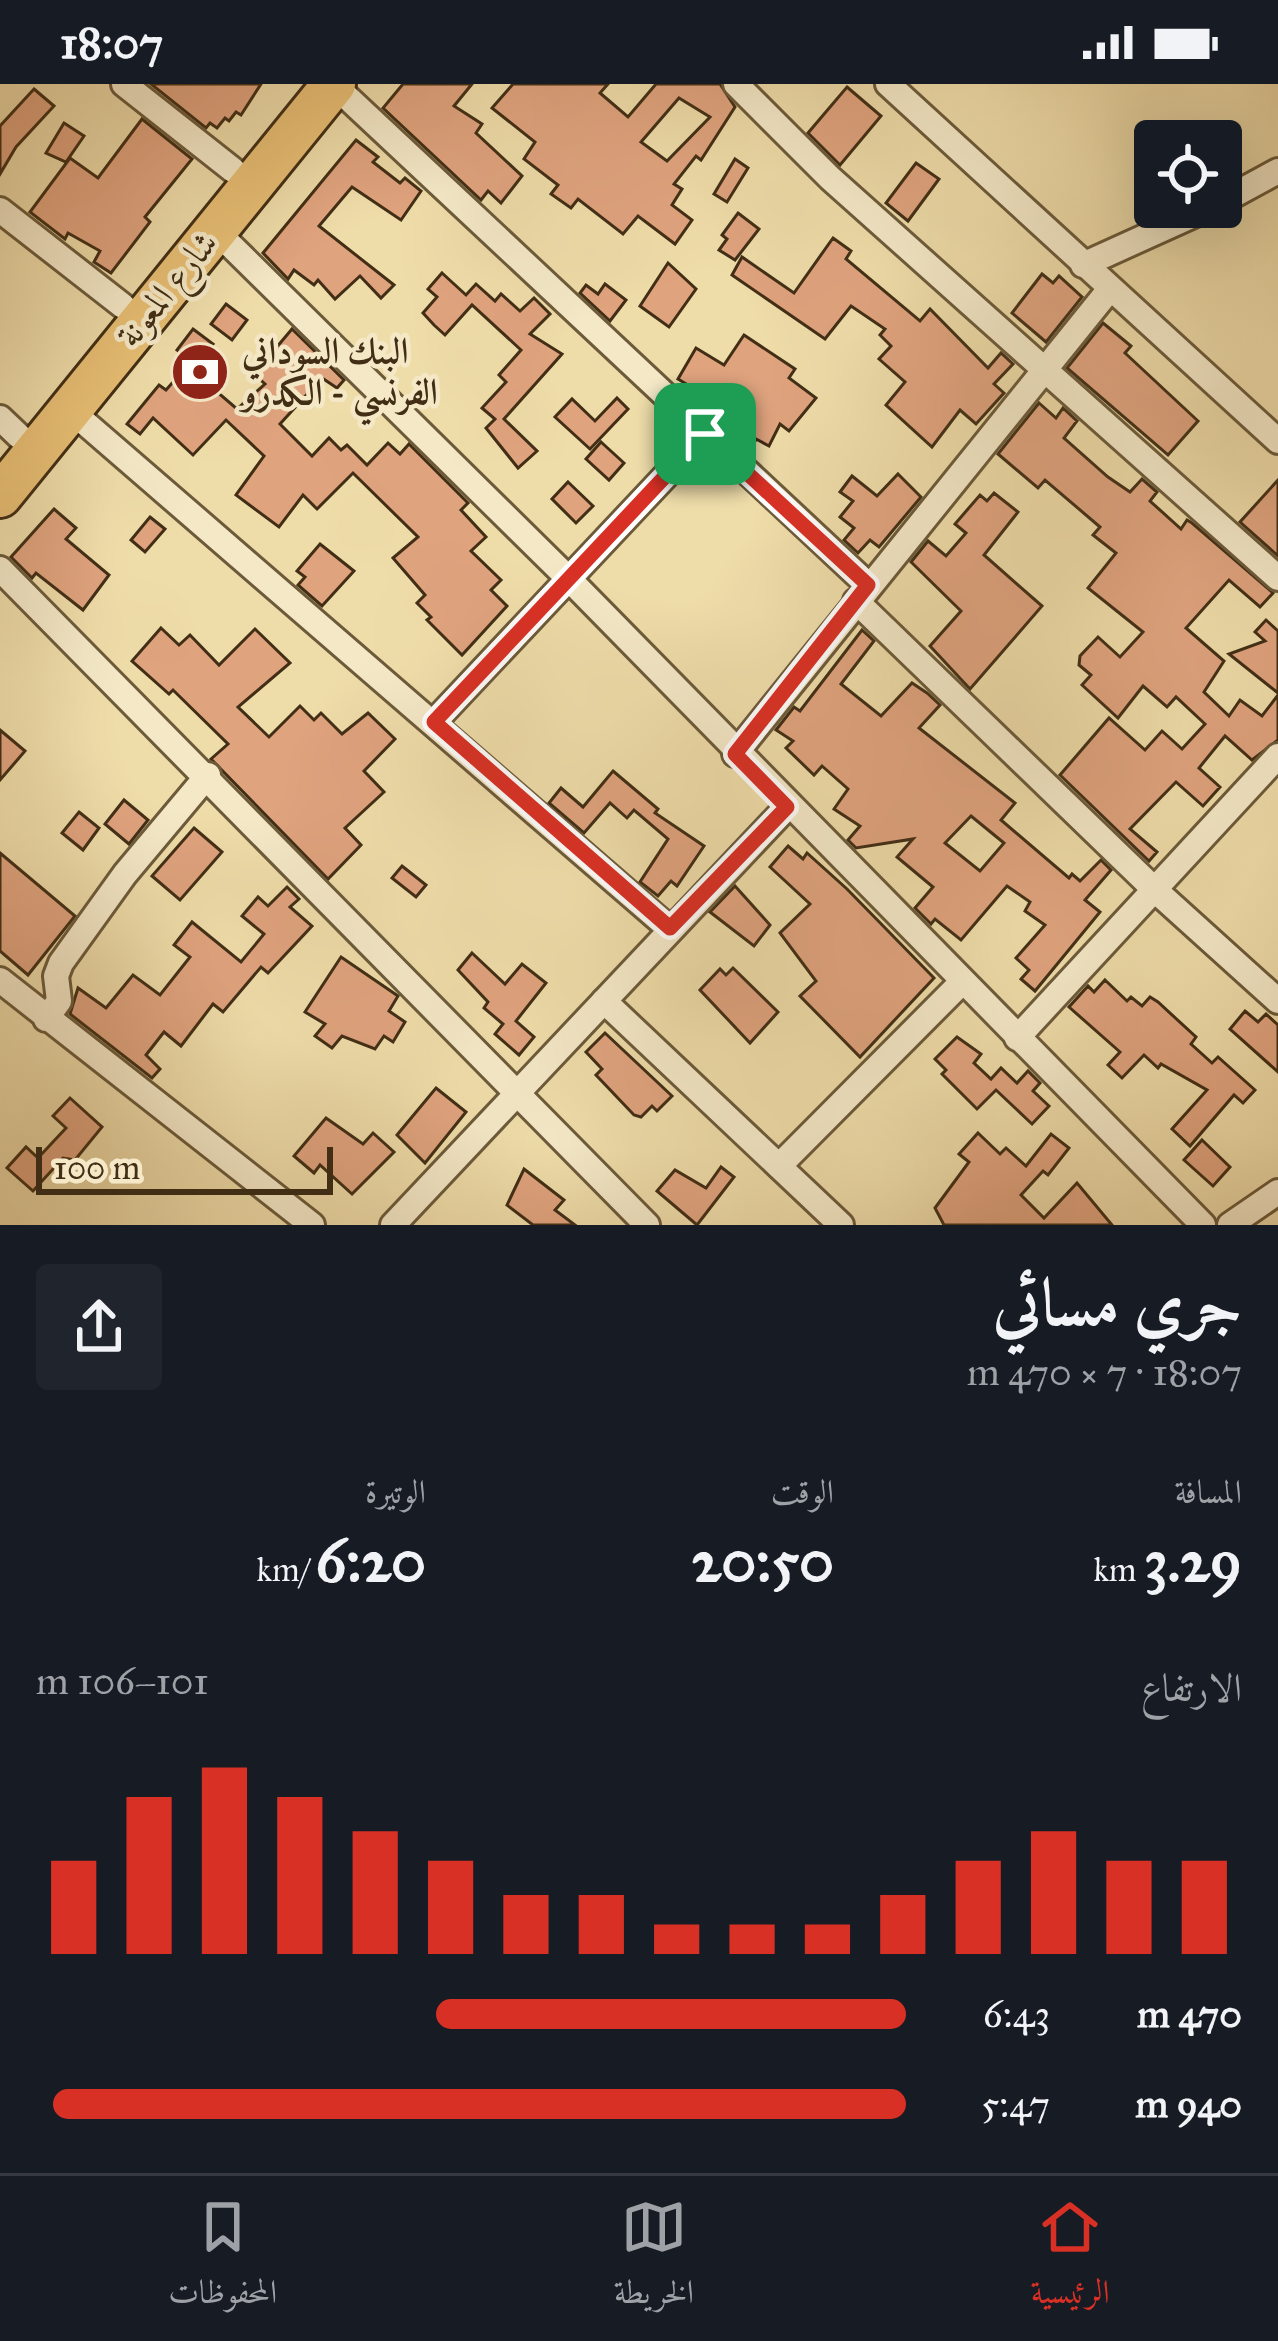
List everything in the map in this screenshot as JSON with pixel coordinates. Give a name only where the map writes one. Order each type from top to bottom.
[{"type":"highway","name":"شارع المعونة","points":[[6,438],[123,306],[302,84]]},
{"type":"highway","name":"شارع المعونة","points":[[0,496],[334,84]]},
{"type":"street","points":[[124,84],[233,170]]},
{"type":"street","points":[[334,84],[705,434],[1155,890],[1278,1001]]},
{"type":"street","points":[[736,84],[830,178],[1278,578]]},
{"type":"street","points":[[888,84],[1278,441]]},
{"type":"street","points":[[1242,191],[1278,171]]},
{"type":"street","points":[[0,210],[123,306]]},
{"type":"street","points":[[1083,265],[1165,228]]},
{"type":"street","points":[[215,230],[569,579],[787,807],[1203,1225]]},
{"type":"street","points":[[735,754],[1109,290]]},
{"type":"street","points":[[69,410],[670,928]]},
{"type":"street","points":[[434,722],[705,434]]},
{"type":"street","points":[[0,569],[647,1225]]},
{"type":"street","points":[[1017,1038],[1278,755]]},
{"type":"street","points":[[46,1019],[59,1001],[56,976],[61,964],[117,884],[208,775]]},
{"type":"street","points":[[392,1225],[787,807]]},
{"type":"street","points":[[0,980],[312,1225]]},
{"type":"street","points":[[779,1166],[962,982]]},
{"type":"street","points":[[604,1001],[841,1225]]},
{"type":"street","points":[[1230,1225],[1278,1192]]},
{"type":"building","points":[[151,84],[261,84],[241,115],[236,112],[217,128],[210,123],[206,128]]},
{"type":"building","points":[[403,84],[472,84],[454,106],[482,124],[476,133],[522,176],[501,203],[488,191],[481,200],[383,108]]},
{"type":"building","points":[[513,84],[608,84],[600,93],[628,117],[656,84],[720,84],[735,107],[701,160],[696,156],[674,184],[682,189],[672,205],[692,220],[675,244],[638,216],[623,234],[578,199],[571,208],[551,194],[558,185],[524,159],[535,142],[492,108]],"holes":[[[679,98],[710,117],[667,161],[641,142]]]},
{"type":"building","points":[[847,87],[881,116],[840,165],[808,133]]},
{"type":"building","points":[[34,89],[54,106],[16,147],[0,174],[0,126]]},
{"type":"building","points":[[142,119],[192,159],[145,217],[150,222],[111,273],[94,262],[100,251],[68,233],[65,239],[30,212],[70,158],[98,178]]},
{"type":"building","points":[[64,123],[84,136],[66,162],[46,153]]},
{"type":"building","points":[[356,140],[378,157],[373,162],[400,183],[405,178],[421,191],[401,220],[352,187],[319,226],[394,285],[381,298],[360,276],[335,299],[318,280],[314,285],[294,270],[288,279],[263,253]]},
{"type":"building","points":[[735,159],[748,168],[727,202],[714,194]]},
{"type":"building","points":[[916,163],[939,179],[908,221],[886,203]]},
{"type":"building","points":[[738,213],[759,229],[735,260],[719,250],[727,239],[722,235]]},
{"type":"building","points":[[833,238],[851,251],[846,259],[920,321],[930,309],[988,368],[1001,353],[1013,364],[994,384],[1004,393],[976,424],[960,410],[932,447],[886,405],[905,382],[879,359],[891,346],[880,335],[885,329],[851,306],[825,339],[732,275],[742,257],[794,293]]},
{"type":"building","points":[[668,263],[696,289],[669,327],[640,306]]},
{"type":"building","points":[[442,273],[466,295],[476,284],[495,301],[501,294],[520,311],[534,298],[550,314],[530,334],[562,354],[504,419],[537,451],[518,468],[486,428],[495,419],[482,408],[506,382],[499,375],[521,350],[472,305],[445,335],[434,325],[423,313],[437,297],[428,289]]},
{"type":"building","points":[[1042,274],[1053,283],[1059,276],[1082,297],[1046,342],[1012,313]]},
{"type":"building","points":[[605,284],[626,300],[610,321],[580,293],[586,285],[598,294]]},
{"type":"building","points":[[226,304],[247,320],[232,340],[211,324]]},
{"type":"building","points":[[1103,323],[1131,346],[1125,353],[1198,421],[1168,455],[1067,368]]},
{"type":"building","points":[[193,329],[213,344],[196,365],[177,350]]},
{"type":"building","points":[[292,329],[344,380],[337,388],[322,378],[280,424],[312,456],[329,438],[341,450],[347,445],[367,465],[388,443],[400,454],[409,444],[468,503],[461,510],[486,537],[471,551],[501,580],[491,590],[507,606],[462,655],[427,620],[431,617],[417,603],[425,595],[393,558],[418,537],[353,473],[317,509],[303,495],[279,527],[236,495],[264,456],[226,420],[193,455],[153,418],[140,434],[127,424],[159,385],[166,390],[187,366],[237,409],[265,384],[254,374]]},
{"type":"building","points":[[744,335],[795,369],[789,378],[816,398],[789,431],[780,424],[769,446],[756,439],[750,451],[728,432],[732,424],[696,402],[701,393],[678,379],[696,348],[724,365]]},
{"type":"building","points":[[617,398],[628,409],[590,449],[555,417],[572,399],[595,421]]},
{"type":"building","points":[[1039,403],[1056,418],[1063,408],[1077,421],[1064,438],[1108,477],[1130,492],[1142,479],[1157,492],[1150,501],[1181,529],[1187,520],[1192,523],[1273,593],[1260,607],[1229,580],[1186,628],[1224,661],[1204,692],[1229,716],[1240,700],[1262,716],[1278,695],[1278,740],[1252,760],[1225,736],[1199,768],[1220,787],[1203,806],[1176,782],[1130,829],[1157,852],[1149,861],[1060,775],[1109,718],[1145,750],[1162,731],[1182,749],[1205,724],[1176,697],[1167,707],[1143,686],[1118,718],[1082,685],[1091,675],[1079,665],[1080,656],[1098,637],[1120,657],[1143,632],[1088,588],[1116,553],[1093,535],[1100,527],[1045,480],[1038,488],[998,454]]},
{"type":"building","points":[[601,442],[624,463],[609,480],[586,459]]},
{"type":"building","points":[[898,474],[921,497],[879,547],[870,540],[858,553],[844,540],[854,528],[840,517],[853,501],[840,492],[852,476],[877,496]]},
{"type":"building","points":[[1278,480],[1278,556],[1240,522]]},
{"type":"building","points":[[568,482],[593,506],[576,523],[552,499]]},
{"type":"building","points":[[994,493],[1018,512],[984,555],[1042,606],[970,689],[930,646],[961,611],[911,562],[928,541],[946,556],[966,533],[955,524],[980,495],[987,501]]},
{"type":"building","points":[[54,509],[76,528],[66,539],[109,575],[83,610],[36,573],[32,578],[11,557]]},
{"type":"building","points":[[150,517],[165,529],[145,552],[131,540]]},
{"type":"building","points":[[320,544],[354,571],[322,606],[298,585],[305,577],[297,571]]},
{"type":"building","points":[[1266,620],[1278,631],[1278,693],[1229,654],[1265,641],[1255,632]]},
{"type":"building","points":[[161,628],[179,645],[190,635],[219,665],[255,629],[290,663],[238,707],[269,737],[300,706],[314,720],[321,713],[342,734],[368,713],[395,739],[364,771],[384,792],[345,828],[361,845],[328,879],[211,759],[228,744],[173,690],[169,694],[132,661]]},
{"type":"building","points":[[862,630],[874,641],[841,684],[881,716],[912,683],[927,693],[940,705],[919,728],[1015,803],[1001,820],[1069,878],[1072,874],[1080,881],[1101,860],[1111,870],[1085,900],[1100,912],[1035,991],[1021,979],[1029,970],[1016,958],[1045,925],[1025,911],[1030,902],[1007,886],[961,940],[935,919],[931,924],[915,908],[933,887],[897,857],[913,839],[856,848],[848,840],[860,826],[834,809],[848,789],[822,766],[814,775],[786,748],[793,741],[776,730],[794,707],[800,711]],"holes":[[[971,816],[1004,843],[980,871],[945,843]]]},
{"type":"building","points":[[0,730],[25,751],[0,780]]},
{"type":"building","points":[[613,771],[658,809],[655,813],[704,846],[677,886],[671,881],[658,896],[640,882],[668,839],[634,810],[627,818],[610,803],[584,833],[549,803],[561,788],[583,807]]},
{"type":"building","points":[[124,800],[148,820],[129,844],[105,824]]},
{"type":"building","points":[[79,812],[99,828],[83,850],[62,833]]},
{"type":"building","points":[[194,828],[222,852],[180,900],[152,876]]},
{"type":"building","points":[[788,846],[803,859],[807,853],[847,889],[934,978],[860,1057],[800,996],[816,981],[780,933],[810,904],[770,867]]},
{"type":"building","points":[[0,853],[75,916],[28,975],[0,951]]},
{"type":"building","points":[[402,866],[426,885],[416,897],[392,878]]},
{"type":"building","points":[[735,886],[770,925],[754,946],[710,912]]},
{"type":"building","points":[[287,887],[299,899],[290,907],[312,926],[268,973],[261,967],[223,1012],[213,1004],[181,1046],[164,1032],[146,1055],[160,1069],[152,1078],[70,1014],[78,988],[106,1008],[133,975],[160,995],[190,957],[174,945],[192,922],[241,962],[264,934],[242,916],[258,897],[268,906]]},
{"type":"building","points":[[472,953],[505,984],[522,964],[546,983],[516,1021],[534,1037],[519,1055],[495,1034],[503,1024],[484,1008],[488,1002],[458,970]]},
{"type":"building","points":[[341,957],[398,996],[389,1011],[405,1022],[393,1042],[384,1036],[375,1049],[342,1036],[332,1048],[315,1036],[325,1024],[305,1012]]},
{"type":"building","points":[[733,968],[778,1012],[750,1043],[700,990],[720,969],[726,975]]},
{"type":"building","points":[[1105,980],[1127,1001],[1131,997],[1142,1006],[1150,997],[1158,1002],[1196,1037],[1191,1044],[1212,1063],[1218,1057],[1255,1090],[1243,1103],[1234,1095],[1190,1146],[1172,1129],[1207,1090],[1161,1064],[1158,1068],[1144,1055],[1122,1078],[1108,1065],[1120,1052],[1069,1007],[1088,986],[1094,992]]},
{"type":"building","points":[[1245,1011],[1258,1022],[1266,1014],[1278,1025],[1278,1072],[1230,1029]]},
{"type":"building","points":[[605,1033],[672,1096],[657,1111],[652,1106],[641,1117],[634,1115],[596,1075],[602,1069],[586,1052]]},
{"type":"building","points":[[957,1037],[981,1054],[974,1063],[991,1079],[1001,1068],[1017,1083],[1028,1071],[1040,1083],[1033,1091],[1049,1106],[1032,1124],[996,1090],[977,1109],[942,1074],[946,1070],[935,1059]]},
{"type":"building","points":[[436,1088],[466,1112],[425,1163],[397,1135]]},
{"type":"building","points":[[70,1098],[102,1127],[75,1160],[63,1158],[33,1191],[7,1168],[26,1147],[38,1158],[66,1128],[53,1116]]},
{"type":"building","points":[[326,1118],[363,1144],[373,1133],[394,1152],[352,1194],[320,1165],[314,1173],[294,1156]]},
{"type":"building","points":[[978,1133],[1000,1154],[1006,1148],[1026,1166],[1051,1134],[1069,1148],[1048,1175],[1043,1171],[1021,1195],[1044,1218],[1077,1183],[1112,1225],[944,1225],[935,1208],[969,1162],[959,1154]]},
{"type":"building","points":[[1202,1140],[1230,1167],[1213,1186],[1184,1160]]},
{"type":"building","points":[[721,1167],[734,1177],[697,1225],[657,1191],[675,1170],[706,1188]]},
{"type":"building","points":[[524,1169],[564,1200],[555,1210],[575,1225],[533,1225],[507,1205]]},
{"type":"place","name":"البنك السوداني الفرنسي - الكدرو","points":[[200,372]]},
{"type":"route","points":[[705,434],[790,507],[868,585],[735,754],[787,807],[670,928],[434,722],[705,434]]}]
